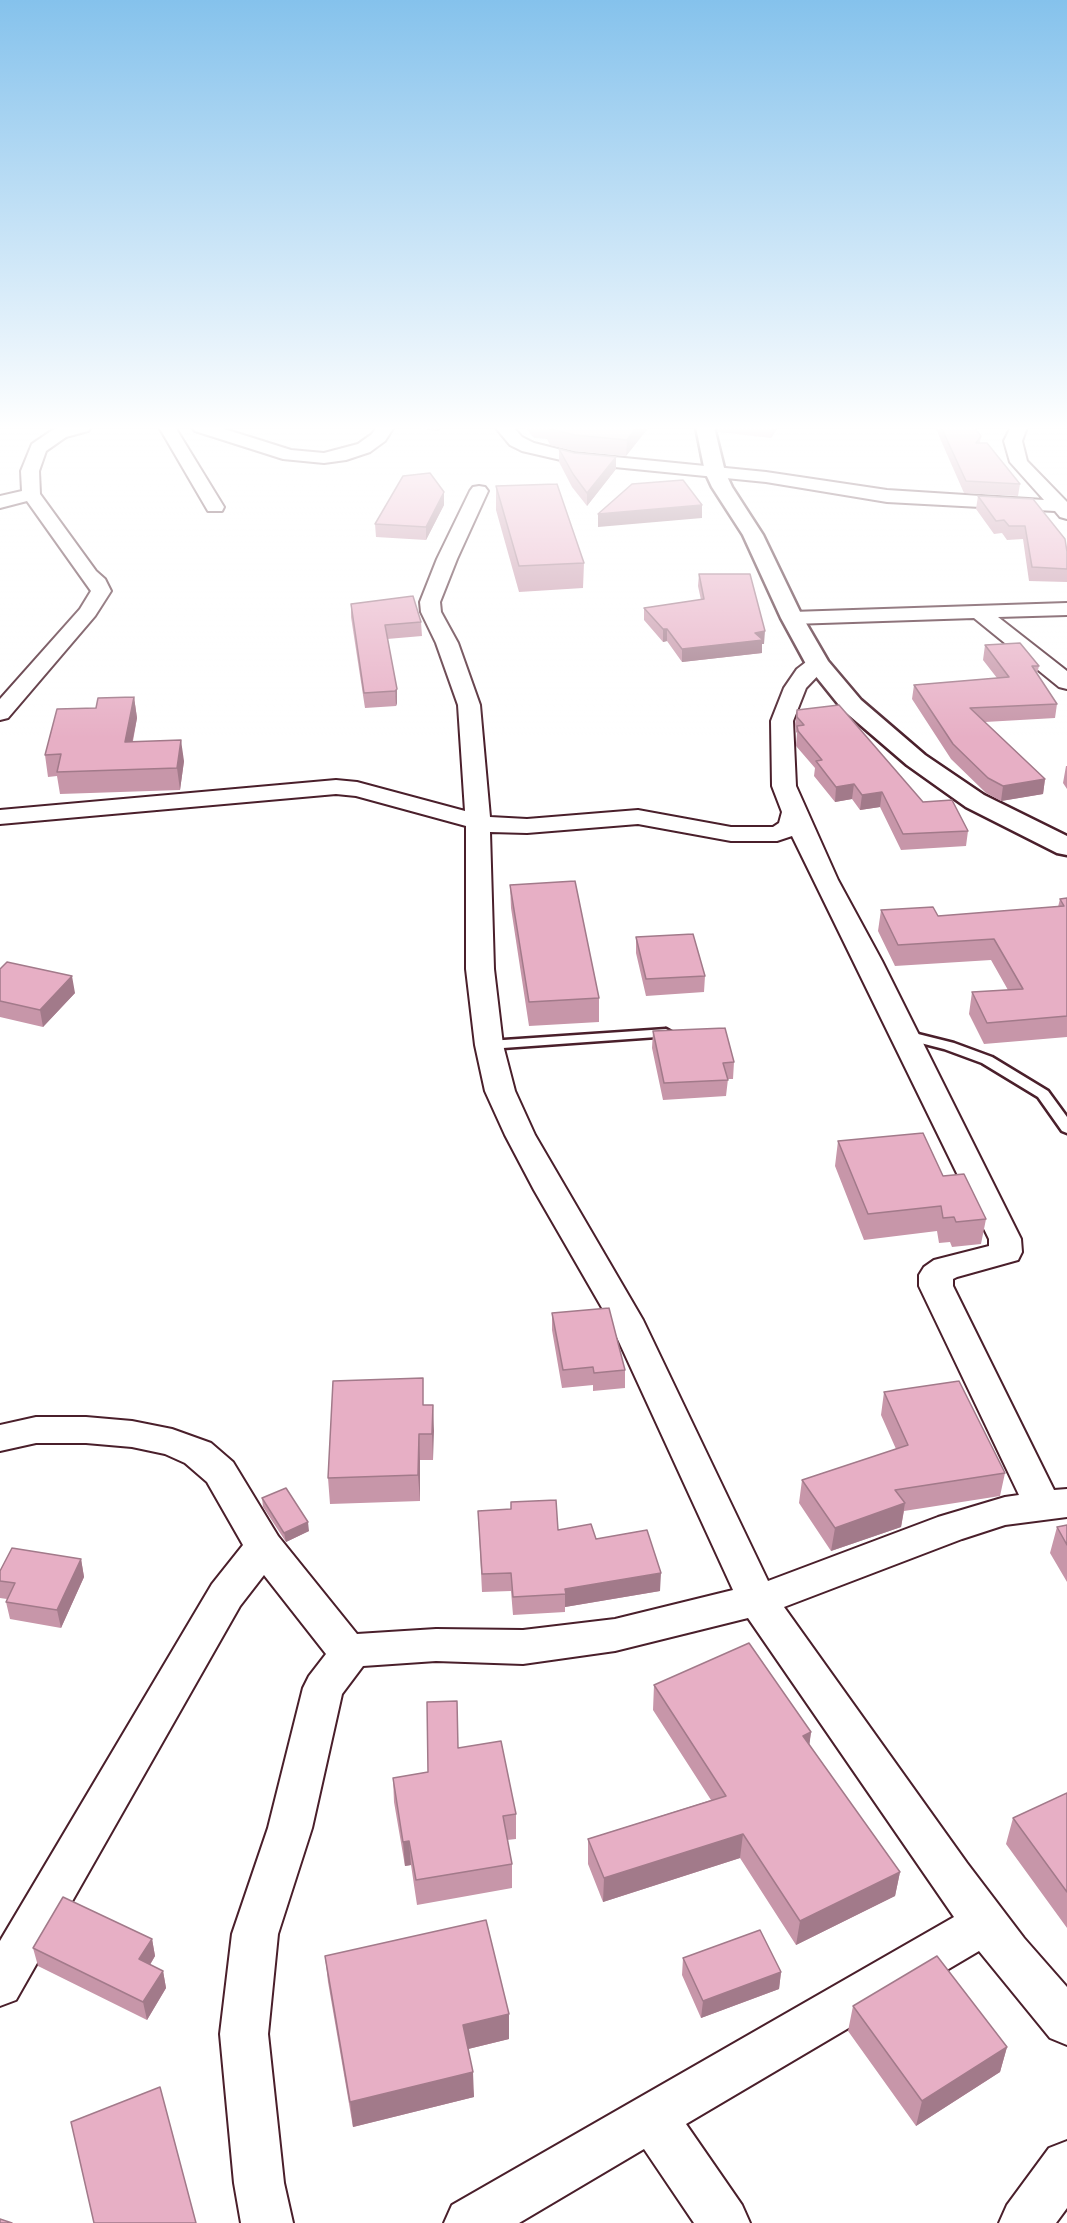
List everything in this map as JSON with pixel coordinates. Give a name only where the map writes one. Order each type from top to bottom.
[{"type":"main road","points":[[750,531],[792,618],[818,664],[859,712],[941,779],[975,801],[1067,846]]},
{"type":"street","points":[[0,712],[88,612],[101,591],[98,583],[57,531]]},
{"type":"street","points":[[461,531],[430,602],[431,612],[447,643],[469,705],[478,822],[480,969],[489,1045],[500,1091],[520,1135],[626,1320],[757,1600],[985,1923],[1067,2022]]},
{"type":"street","points":[[792,618],[1067,609]]},
{"type":"street","points":[[980,613],[1067,682]]},
{"type":"street","points":[[267,2223],[259,2183],[244,2034],[255,1934],[290,1828],[323,1688],[349,1654],[362,1649],[436,1645],[523,1647],[615,1635],[757,1600],[821,1578],[951,1527],[1005,1511],[1055,1504],[936,1286],[936,1275],[946,1268],[992,1257],[1006,1251],[1005,1239],[906,1035],[825,880],[784,786],[782,721],[795,688],[805,674],[818,664]]},
{"type":"street","points":[[0,817],[336,787],[357,789],[478,822],[527,826],[638,818],[731,834],[777,834],[791,827],[794,812]]},
{"type":"street","points":[[0,1438],[36,1430],[132,1434],[172,1442],[198,1453],[220,1472],[264,1547],[349,1654]]},
{"type":"street","points":[[0,1984],[226,1594],[264,1547]]},
{"type":"street","points":[[470,2223],[985,1923]]},
{"type":"street","points":[[651,2116],[724,2223]]},
{"type":"street","points":[[1025,2223],[1067,2166]]},
{"type":"lane","points":[[489,1045],[666,1033]]},
{"type":"lane","points":[[906,1035],[949,1046],[987,1060],[1042,1094],[1067,1128]]},
{"type":"building","points":[[509,531],[573,531],[584,563],[519,566]]},
{"type":"building","points":[[1026,531],[1058,531],[1065,539],[1067,569],[1032,567]]},
{"type":"building","points":[[699,574],[750,574],[765,631],[755,633],[763,640],[682,649],[667,629],[663,629],[644,608],[704,599]]},
{"type":"building","points":[[413,596],[421,622],[385,625],[397,689],[364,693],[351,604]]},
{"type":"building","points":[[1020,643],[1039,666],[1032,666],[1057,704],[970,708],[1045,779],[1003,786],[988,778],[953,744],[914,685],[1009,677],[985,645]]},
{"type":"building","points":[[134,697],[125,742],[181,740],[177,768],[57,772],[61,754],[45,755],[57,709],[96,708],[98,698]]},
{"type":"building","points":[[839,705],[923,802],[952,800],[968,831],[903,834],[882,792],[862,795],[854,784],[836,787],[816,761],[822,760],[798,731],[797,726],[804,725],[797,717],[797,710]]},
{"type":"building","points":[[575,881],[599,998],[529,1002],[510,885]]},
{"type":"building","points":[[1067,898],[1067,1016],[987,1023],[972,992],[1023,989],[994,939],[898,945],[881,910],[933,907],[938,916],[1064,906],[1060,899]]},
{"type":"building","points":[[693,934],[705,976],[646,979],[636,937]]},
{"type":"building","points":[[7,962],[72,976],[40,1010],[0,1001],[0,969]]},
{"type":"building","points":[[725,1028],[734,1062],[723,1063],[728,1080],[664,1083],[653,1031]]},
{"type":"building","points":[[923,1133],[943,1176],[964,1174],[986,1219],[956,1222],[954,1217],[943,1218],[941,1206],[868,1214],[838,1141]]},
{"type":"building","points":[[609,1308],[625,1370],[594,1373],[593,1367],[563,1370],[552,1313]]},
{"type":"building","points":[[423,1378],[423,1405],[433,1405],[432,1434],[419,1434],[418,1475],[328,1478],[333,1381]]},
{"type":"building","points":[[959,1381],[1005,1473],[895,1490],[905,1503],[835,1528],[802,1480],[908,1445],[884,1392]]},
{"type":"building","points":[[286,1488],[308,1522],[284,1533],[262,1498]]},
{"type":"building","points":[[556,1500],[558,1530],[591,1524],[596,1539],[647,1530],[661,1573],[565,1589],[566,1594],[513,1597],[511,1573],[482,1574],[478,1511],[511,1509],[511,1502]]},
{"type":"building","points":[[1067,1525],[1067,1545],[1057,1527]]},
{"type":"building","points":[[12,1548],[81,1559],[57,1610],[6,1602],[15,1583],[0,1581],[0,1571]]},
{"type":"building","points":[[749,1643],[811,1732],[803,1736],[900,1872],[800,1921],[743,1834],[604,1878],[588,1839],[726,1796],[654,1685]]},
{"type":"building","points":[[457,1701],[458,1748],[501,1741],[516,1814],[503,1816],[512,1864],[416,1880],[409,1841],[403,1842],[393,1778],[428,1772],[427,1702]]},
{"type":"building","points":[[1067,1793],[1067,1892],[1013,1818]]},
{"type":"building","points":[[63,1897],[152,1939],[139,1959],[163,1971],[143,2002],[33,1948]]},
{"type":"building","points":[[486,1920],[509,2014],[463,2025],[473,2072],[350,2102],[325,1956]]},
{"type":"building","points":[[760,1930],[781,1972],[703,2001],[683,1958]]},
{"type":"building","points":[[937,1956],[1007,2047],[922,2101],[853,2006]]},
{"type":"building","points":[[160,2087],[196,2223],[94,2223],[71,2122]]},
{"type":"building","points":[[0,2219],[12,2223],[0,2223]]}]
